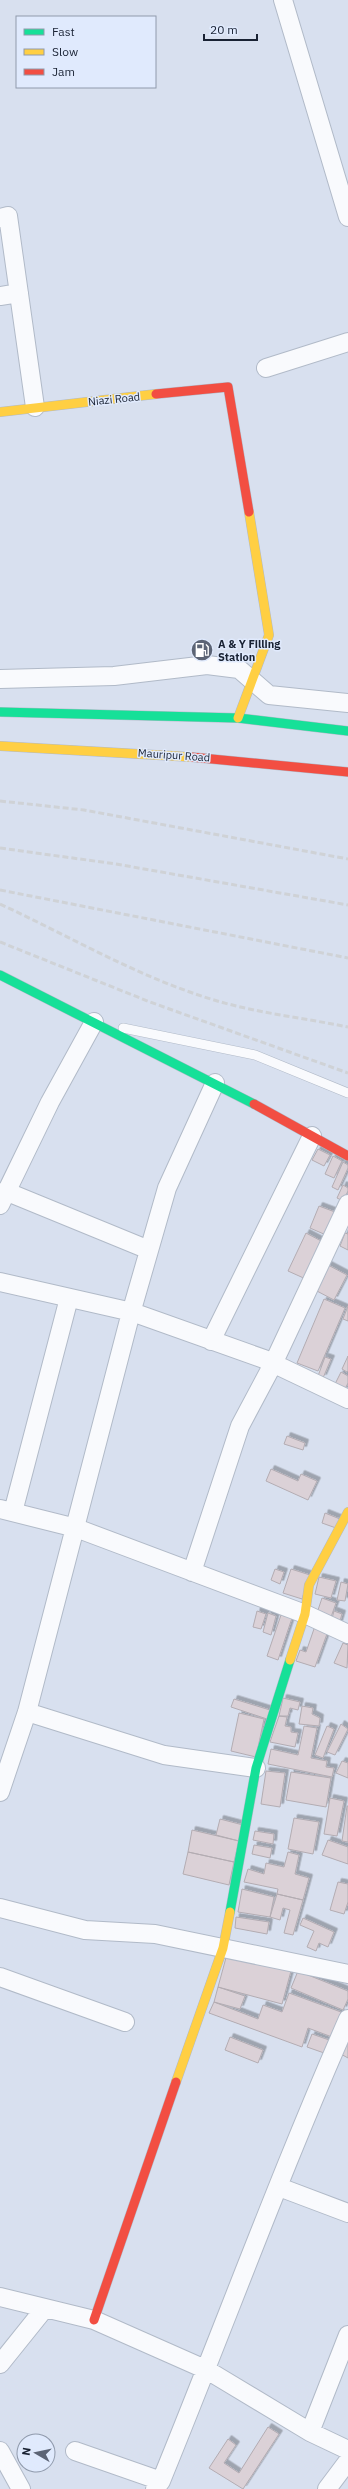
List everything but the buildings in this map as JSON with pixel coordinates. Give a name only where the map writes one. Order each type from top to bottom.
[{"type":"main road","name":"Niazi Road","points":[[0,412],[228,387],[269,635],[252,679]]},
{"type":"main road","points":[[238,718],[252,679]]},
{"type":"main road","points":[[0,712],[238,718],[348,731]]},
{"type":"main road","name":"Mauripur Road","points":[[0,746],[72,747],[209,758],[348,772]]},
{"type":"main road","points":[[0,975],[215,1083],[348,1156]]},
{"type":"main road","points":[[94,2320],[223,1948],[256,1768],[304,1614],[309,1585],[348,1512]]},
{"type":"street","points":[[283,0],[348,217]]},
{"type":"street","points":[[0,218],[8,216],[35,407]]},
{"type":"street","points":[[0,296],[19,293]]},
{"type":"street","points":[[266,368],[348,342]]},
{"type":"street","points":[[0,679],[114,676],[207,665],[239,670],[252,679],[269,695],[348,703]]},
{"type":"street","points":[[94,1022],[50,1102],[3,1198],[150,1250]]},
{"type":"street","points":[[0,1792],[27,1712],[132,1312],[167,1188],[215,1083]]},
{"type":"street","points":[[212,1341],[312,1136]]},
{"type":"street","points":[[192,1572],[240,1426],[274,1364],[348,1204]]},
{"type":"street","points":[[0,1282],[132,1312],[274,1364],[348,1399]]},
{"type":"street","points":[[70,1298],[6,1510],[76,1528],[304,1614],[348,1634]]},
{"type":"street","points":[[27,1712],[164,1755],[256,1768]]},
{"type":"street","points":[[0,1908],[86,1930],[155,1934],[348,1974]]},
{"type":"street","points":[[0,1977],[125,2022]]},
{"type":"street","points":[[75,2452],[158,2485],[348,2019]]},
{"type":"street","points":[[279,2187],[348,2213]]},
{"type":"street","points":[[0,2297],[94,2320],[206,2370],[310,2432],[348,2450]]},
{"type":"street","points":[[0,2364],[45,2308]]},
{"type":"street","points":[[310,2432],[348,2335]]},
{"type":"street","points":[[0,2452],[21,2489]]},
{"type":"street","points":[[327,2489],[348,2461]]},
{"type":"lane","points":[[94,1022],[255,1055],[348,1093]]},
{"type":"railway","points":[[0,801],[84,810],[348,859]]},
{"type":"railway","points":[[0,848],[116,864],[348,905]]},
{"type":"railway","points":[[0,890],[348,958]]},
{"type":"railway","points":[[0,904],[105,956],[186,991],[230,1005],[348,1027]]},
{"type":"railway","points":[[0,942],[150,1002],[348,1073]]},
{"type":"traffic: fast","points":[[0,712],[238,718],[348,731]]},
{"type":"traffic: fast","points":[[0,975],[254,1104]]},
{"type":"traffic: fast","points":[[230,1912],[256,1768],[290,1660]]},
{"type":"traffic: slow","points":[[0,412],[156,394]]},
{"type":"traffic: slow","points":[[238,718],[269,635],[249,512]]},
{"type":"traffic: slow","points":[[0,746],[191,757]]},
{"type":"traffic: slow","points":[[290,1660],[305,1614],[309,1585],[348,1512]]},
{"type":"traffic: slow","points":[[176,2082],[223,1948],[230,1912]]},
{"type":"traffic: jam","points":[[156,394],[228,387],[249,512]]},
{"type":"traffic: jam","points":[[191,757],[348,772]]},
{"type":"traffic: jam","points":[[254,1104],[348,1156]]},
{"type":"traffic: jam","points":[[94,2320],[176,2082]]},
{"type":"place","name":"A & Y Filling Station","points":[[202,650]]}]
